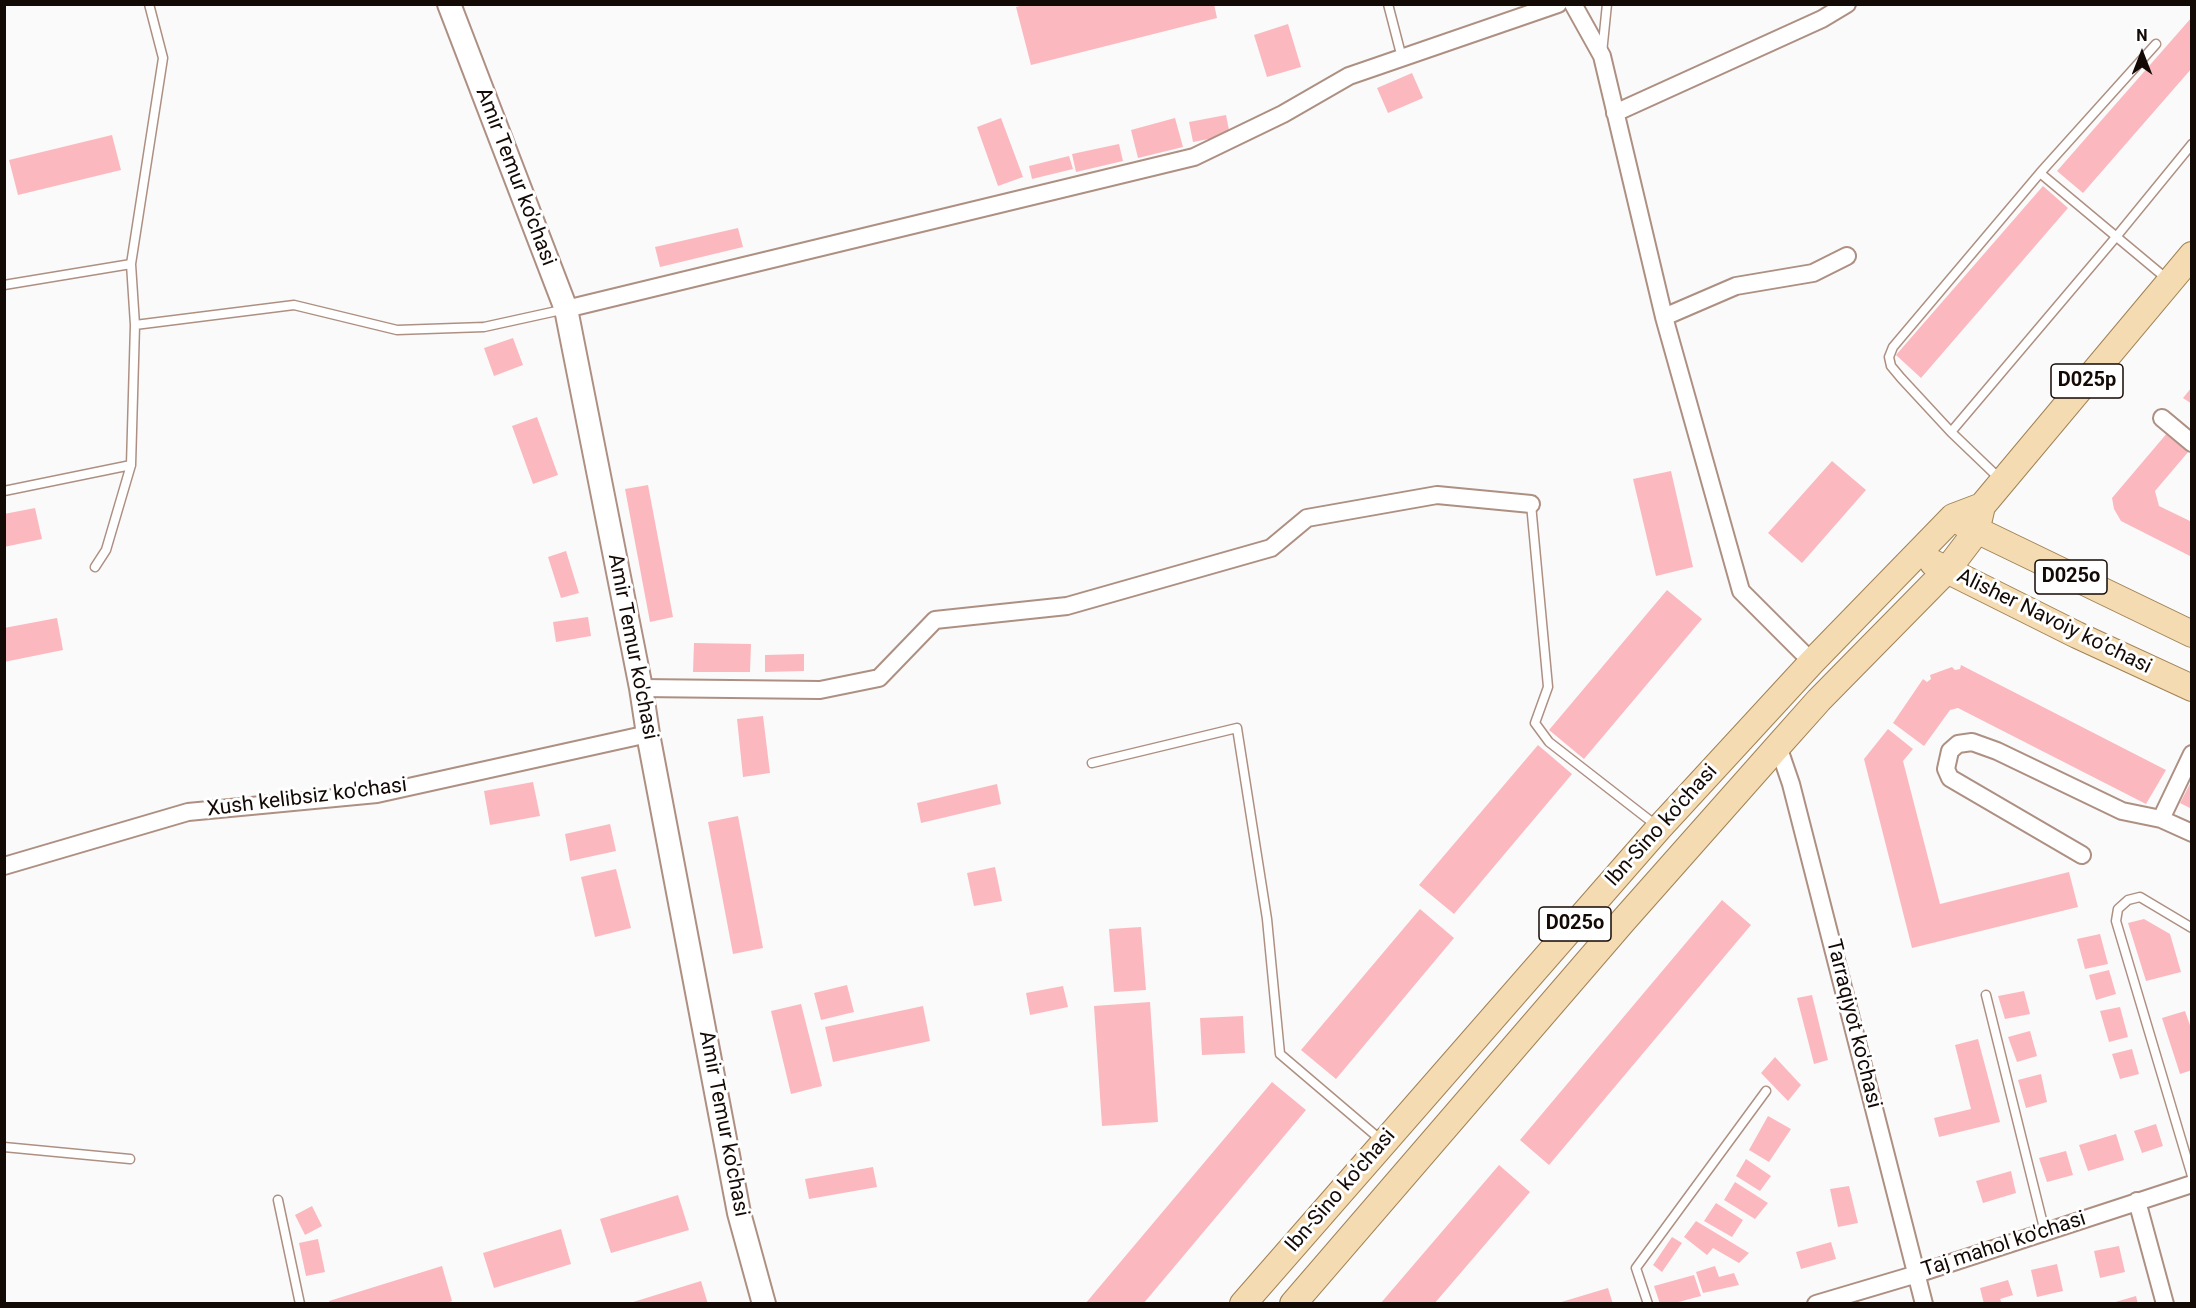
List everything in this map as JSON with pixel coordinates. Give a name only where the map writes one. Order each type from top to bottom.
[{"type":"main road","name":"Amir Temur ko'chasi","points":[[449,4],[566,309],[641,688],[739,1213],[764,1304]]},
{"type":"main road","name":"Ibn-Sino ko'chasi","points":[[1293,1304],[1623,921],[1778,746],[1819,700],[1947,570],[1976,532],[1982,506],[2192,255]]},
{"type":"main road","name":"Ibn-Sino ko'chasi","points":[[1243,1304],[1659,828],[1812,662],[1953,517],[1982,506]]},
{"type":"main road","name":"D025o","points":[[1953,517],[1976,532],[2192,634]]},
{"type":"main road","name":"Alisher Navoiy ko’chasi","points":[[1916,554],[2077,635],[2192,688]]},
{"type":"street","points":[[566,309],[1194,157],[1283,114],[1349,76],[1558,4]]},
{"type":"street","points":[[1573,4],[1602,56],[1664,317],[1741,591],[1812,662]]},
{"type":"street","points":[[1615,113],[1822,19],[1847,4]]},
{"type":"street","points":[[1664,317],[1736,286],[1813,273],[1847,256]]},
{"type":"street","points":[[2162,418],[2192,443]]},
{"type":"street","points":[[641,688],[820,690],[879,678],[935,620],[1067,606],[1271,548],[1307,518],[1437,495],[1531,504]]},
{"type":"street","name":"Xush kelibsiz ko'chasi","points":[[4,866],[188,812],[377,794],[648,734]]},
{"type":"street","points":[[2082,855],[1950,778],[1946,769],[1950,751],[1958,744],[1972,742],[2007,755],[2122,811],[2161,819],[2192,833]]},
{"type":"street","name":"Tarraqiyot ko'chasi","points":[[1778,746],[1794,796],[1924,1304]]},
{"type":"street","points":[[2161,819],[2192,754]]},
{"type":"street","name":"Taj mahol ko'chasi","points":[[1816,1304],[1917,1274],[2192,1184]]},
{"type":"street","points":[[2137,1201],[2165,1304]]},
{"type":"lane","points":[[94,567],[106,550],[131,465],[135,325],[131,264],[163,58],[149,4]]},
{"type":"lane","points":[[1388,4],[1402,58]]},
{"type":"lane","points":[[1602,56],[1607,4]]},
{"type":"lane","points":[[2002,482],[1951,432],[1891,366],[1889,357],[1893,347],[2040,173],[2157,44]]},
{"type":"lane","points":[[1951,432],[2192,144]]},
{"type":"lane","points":[[2040,173],[2169,281]]},
{"type":"lane","points":[[4,285],[131,264]]},
{"type":"lane","points":[[135,325],[294,305],[397,330],[484,327],[566,309]]},
{"type":"lane","points":[[4,491],[131,465]]},
{"type":"lane","points":[[1531,504],[1548,687],[1535,723],[1549,742],[1659,828]]},
{"type":"lane","points":[[1092,763],[1237,728],[1267,920],[1280,1054],[1384,1143]]},
{"type":"lane","points":[[2192,928],[2140,897],[2128,900],[2118,909],[2116,921],[2192,1176]]},
{"type":"lane","points":[[1986,995],[2045,1232]]},
{"type":"lane","points":[[1648,1304],[1636,1268],[1766,1091]]},
{"type":"lane","points":[[4,1147],[130,1159]]},
{"type":"lane","points":[[278,1200],[300,1304]]},
{"type":"building","points":[[1027,4],[1214,4],[1217,18],[1031,65],[1016,7]]},
{"type":"building","points":[[2192,17],[2192,68],[2083,193],[2057,171]]},
{"type":"building","points":[[1288,24],[1301,67],[1267,77],[1254,35]]},
{"type":"building","points":[[1412,73],[1423,98],[1388,113],[1377,88]]},
{"type":"building","points":[[1226,115],[1230,135],[1193,142],[1189,122]]},
{"type":"building","points":[[1001,118],[1023,177],[998,186],[977,127]]},
{"type":"building","points":[[1175,118],[1183,147],[1138,158],[1131,130]]},
{"type":"building","points":[[112,135],[121,170],[18,195],[9,160]]},
{"type":"building","points":[[1119,144],[1123,161],[1076,172],[1072,154]]},
{"type":"building","points":[[1069,156],[1073,169],[1032,179],[1029,166]]},
{"type":"building","points":[[2043,186],[2068,208],[1921,378],[1896,355]]},
{"type":"building","points":[[738,228],[743,247],[660,267],[655,247]]},
{"type":"building","points":[[513,338],[523,365],[494,376],[484,348]]},
{"type":"building","points":[[2192,387],[2192,404],[2183,398]]},
{"type":"building","points":[[537,417],[558,475],[533,484],[512,426]]},
{"type":"building","points":[[2168,432],[2189,451],[2155,491],[2159,506],[2192,522],[2190,556],[2121,521],[2114,509],[2112,498]]},
{"type":"building","points":[[1832,461],[1866,490],[1802,563],[1768,533]]},
{"type":"building","points":[[1671,471],[1693,567],[1656,576],[1633,479]]},
{"type":"building","points":[[648,485],[673,617],[650,622],[625,489]]},
{"type":"building","points":[[35,508],[42,539],[4,547],[4,514]]},
{"type":"building","points":[[566,551],[579,593],[561,598],[548,557]]},
{"type":"building","points":[[1667,590],[1702,619],[1584,759],[1549,730]]},
{"type":"building","points":[[588,617],[591,636],[556,642],[553,622]]},
{"type":"building","points":[[57,618],[63,650],[4,662],[4,628]]},
{"type":"building","points":[[694,643],[751,644],[750,672],[693,672]]},
{"type":"building","points":[[804,654],[804,671],[765,672],[765,655]]},
{"type":"building","points":[[1961,665],[2166,770],[2146,804],[1958,708],[1950,710],[1924,746],[1893,723],[1923,679],[1927,682],[1931,679],[1930,675],[1952,667],[1955,670],[1960,669]]},
{"type":"building","points":[[763,716],[770,773],[743,777],[737,719]]},
{"type":"building","points":[[1888,729],[1913,749],[1903,761],[1940,904],[2069,872],[2078,907],[1912,948],[1864,759]]},
{"type":"building","points":[[1538,745],[1572,774],[1454,914],[1419,885]]},
{"type":"building","points":[[2192,780],[2192,809],[2180,803]]},
{"type":"building","points":[[533,782],[540,816],[490,825],[484,791]]},
{"type":"building","points":[[997,784],[1001,804],[921,823],[917,803]]},
{"type":"building","points":[[738,816],[763,948],[733,954],[708,822]]},
{"type":"building","points":[[610,824],[616,851],[570,861],[565,834]]},
{"type":"building","points":[[995,867],[1002,901],[974,906],[967,873]]},
{"type":"building","points":[[616,869],[631,928],[595,937],[581,877]]},
{"type":"building","points":[[1722,900],[1751,925],[1549,1165],[1520,1140]]},
{"type":"building","points":[[1420,909],[1454,938],[1336,1079],[1301,1050]]},
{"type":"building","points":[[2144,919],[2170,934],[2181,972],[2146,981],[2128,923]]},
{"type":"building","points":[[1141,927],[1146,990],[1114,992],[1109,929]]},
{"type":"building","points":[[2100,934],[2108,964],[2085,969],[2077,939]]},
{"type":"building","points":[[2109,970],[2116,994],[2096,1000],[2089,975]]},
{"type":"building","points":[[847,985],[854,1012],[821,1020],[814,993]]},
{"type":"building","points":[[1063,986],[1068,1007],[1030,1015],[1026,993]]},
{"type":"building","points":[[2024,991],[2030,1014],[2005,1019],[1998,996]]},
{"type":"building","points":[[1812,995],[1828,1060],[1814,1064],[1797,998]]},
{"type":"building","points":[[1150,1002],[1158,1122],[1102,1126],[1094,1006]]},
{"type":"building","points":[[801,1004],[822,1086],[791,1094],[771,1011]]},
{"type":"building","points":[[923,1006],[930,1041],[833,1062],[825,1027]]},
{"type":"building","points":[[2120,1007],[2128,1037],[2109,1042],[2100,1011]]},
{"type":"building","points":[[2185,1011],[2192,1031],[2192,1070],[2180,1074],[2162,1018]]},
{"type":"building","points":[[1243,1016],[1245,1053],[1202,1055],[1200,1018]]},
{"type":"building","points":[[2030,1031],[2037,1056],[2017,1062],[2008,1037]]},
{"type":"building","points":[[1978,1039],[2000,1122],[1939,1137],[1934,1118],[1971,1109],[1955,1045]]},
{"type":"building","points":[[2132,1049],[2139,1074],[2120,1079],[2112,1054]]},
{"type":"building","points":[[1775,1057],[1801,1085],[1788,1101],[1761,1073]]},
{"type":"building","points":[[2041,1074],[2047,1102],[2026,1108],[2018,1080]]},
{"type":"building","points":[[1272,1082],[1306,1110],[1143,1304],[1085,1304]]},
{"type":"building","points":[[1768,1116],[1791,1129],[1769,1162],[1749,1150]]},
{"type":"building","points":[[2156,1124],[2163,1146],[2142,1153],[2134,1131]]},
{"type":"building","points":[[2116,1134],[2124,1160],[2088,1171],[2079,1145]]},
{"type":"building","points":[[2066,1151],[2073,1175],[2047,1182],[2039,1158]]},
{"type":"building","points":[[1746,1159],[1771,1176],[1760,1191],[1736,1176]]},
{"type":"building","points":[[1499,1165],[1530,1192],[1434,1304],[1380,1304]]},
{"type":"building","points":[[873,1167],[877,1187],[809,1199],[805,1179]]},
{"type":"building","points":[[2011,1171],[2016,1193],[1983,1203],[1976,1181]]},
{"type":"building","points":[[1735,1182],[1768,1203],[1755,1219],[1724,1200]]},
{"type":"building","points":[[1849,1186],[1858,1223],[1838,1227],[1830,1189]]},
{"type":"building","points":[[678,1195],[689,1230],[611,1253],[600,1219]]},
{"type":"building","points":[[1716,1203],[1743,1220],[1732,1237],[1704,1221]]},
{"type":"building","points":[[312,1206],[322,1226],[305,1235],[295,1215]]},
{"type":"building","points":[[1696,1221],[1749,1253],[1739,1263],[1713,1248],[1707,1255],[1684,1237]]},
{"type":"building","points":[[561,1229],[571,1264],[494,1288],[483,1253]]},
{"type":"building","points":[[1672,1237],[1682,1243],[1662,1272],[1653,1265]]},
{"type":"building","points":[[318,1239],[325,1272],[306,1276],[299,1243]]},
{"type":"building","points":[[1831,1242],[1836,1259],[1801,1269],[1796,1252]]},
{"type":"building","points":[[2119,1246],[2125,1272],[2100,1278],[2094,1251]]},
{"type":"building","points":[[2057,1264],[2063,1291],[2037,1297],[2031,1270]]},
{"type":"building","points":[[442,1266],[452,1301],[445,1304],[330,1304],[329,1301]]},
{"type":"building","points":[[1715,1266],[1719,1277],[1734,1273],[1739,1285],[1703,1293],[1696,1272]]},
{"type":"building","points":[[1694,1275],[1701,1296],[1671,1304],[1660,1304],[1654,1286]]},
{"type":"building","points":[[2008,1280],[2013,1295],[2000,1299],[2002,1304],[1984,1304],[1980,1288]]},
{"type":"building","points":[[701,1281],[708,1304],[630,1304],[630,1303]]},
{"type":"building","points":[[1608,1288],[1613,1304],[1558,1304],[1558,1303]]},
{"type":"building","points":[[2136,1296],[2138,1304],[2112,1303]]}]
